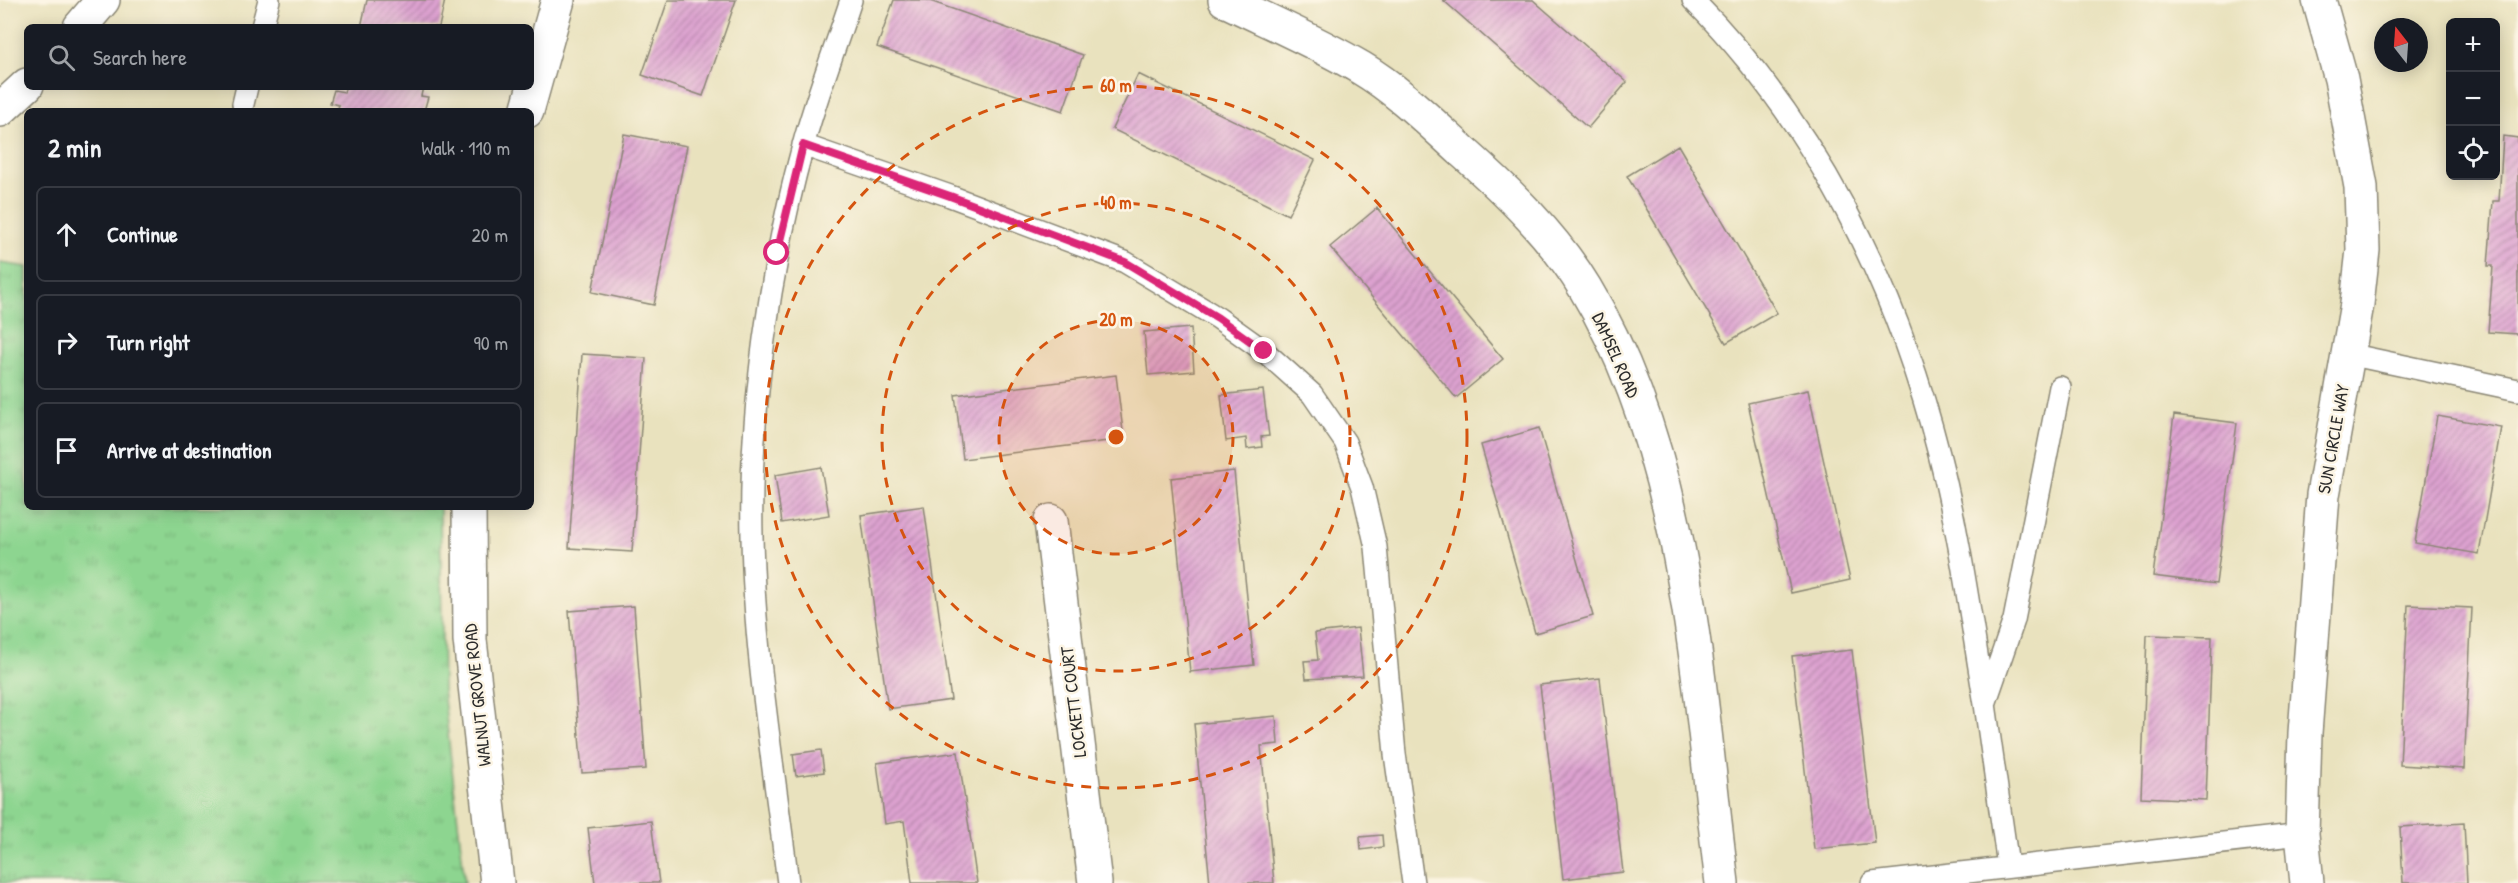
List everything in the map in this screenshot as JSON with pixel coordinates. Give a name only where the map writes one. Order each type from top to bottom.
[{"type":"street","points":[[83,24],[103,0]]},
{"type":"street","points":[[534,86],[558,0]]},
{"type":"street","name":"DAMSEL ROAD","points":[[1225,0],[1363,69],[1412,106],[1495,180],[1546,235],[1585,287],[1621,360],[1651,440],[1670,507],[1684,582],[1722,883]]},
{"type":"street","name":"SUN CIRCLE WAY","points":[[2307,883],[2302,834],[2309,655],[2323,495],[2364,250],[2361,187],[2341,79],[2319,0]]},
{"type":"street","points":[[0,110],[24,88]]},
{"type":"street","points":[[528,108],[533,90]]},
{"type":"street","name":"WALNUT GROVE ROAD","points":[[469,510],[470,640],[497,883]]},
{"type":"street","name":"LOCKETT COURT","points":[[1051,521],[1095,883]]},
{"type":"lane","points":[[263,24],[269,0]]},
{"type":"lane","points":[[788,883],[756,618],[752,535],[753,449],[777,253],[803,145],[850,0]]},
{"type":"lane","points":[[1693,0],[1722,29],[1773,93],[1819,161],[1877,270],[1908,349],[1940,455],[1985,704],[2008,866]]},
{"type":"lane","points":[[803,145],[950,196],[1125,262],[1218,318],[1264,351],[1312,394],[1345,442],[1362,487],[1376,547],[1395,754],[1413,883]]},
{"type":"lane","points":[[2348,354],[2518,390]]},
{"type":"lane","points":[[1985,704],[2014,620],[2060,387]]},
{"type":"lane","points":[[1872,883],[2302,834]]},
{"type":"green space","points":[[0,263],[24,267],[24,510],[440,510],[443,690],[465,883],[0,883]]},
{"type":"building","points":[[367,0],[445,0],[440,24],[362,24]]},
{"type":"building","points":[[668,0],[736,0],[703,96],[642,75]]},
{"type":"building","points":[[894,0],[927,0],[1083,55],[1063,111],[877,47]]},
{"type":"building","points":[[1443,0],[1533,0],[1627,82],[1588,128]]},
{"type":"building","points":[[1138,74],[1315,160],[1288,215],[1112,129]]},
{"type":"building","points":[[334,90],[344,92],[345,90],[422,90],[421,96],[428,97],[425,108],[338,108],[339,105],[330,103]]},
{"type":"building","points":[[624,134],[687,146],[654,305],[592,292]]},
{"type":"building","points":[[2503,136],[2518,138],[2518,334],[2488,332],[2493,266],[2488,266],[2493,201],[2499,201]]},
{"type":"building","points":[[1678,145],[1777,313],[1726,343],[1627,176]]},
{"type":"building","points":[[1377,208],[1503,359],[1456,398],[1330,247]]},
{"type":"building","points":[[1191,328],[1194,371],[1148,375],[1144,332]]},
{"type":"building","points":[[582,354],[646,358],[632,552],[569,548]]},
{"type":"building","points":[[1116,375],[1124,439],[963,459],[955,395]]},
{"type":"building","points":[[1263,390],[1269,436],[1261,437],[1262,447],[1247,449],[1246,438],[1226,441],[1221,395]]},
{"type":"building","points":[[1808,390],[1850,580],[1791,593],[1748,403]]},
{"type":"building","points":[[2174,415],[2237,423],[2216,584],[2153,576]]},
{"type":"building","points":[[2437,416],[2501,427],[2479,554],[2415,543]]},
{"type":"building","points":[[1539,428],[1593,616],[1535,633],[1481,445]]},
{"type":"building","points":[[821,467],[829,515],[782,523],[775,475]]},
{"type":"building","points":[[1234,471],[1254,665],[1190,672],[1171,478]]},
{"type":"building","points":[[924,506],[951,700],[888,709],[861,515]]},
{"type":"building","points":[[2408,605],[2472,608],[2464,769],[2400,765]]},
{"type":"building","points":[[634,606],[646,769],[582,773],[569,611]]},
{"type":"building","points":[[1358,628],[1363,676],[1306,679],[1304,661],[1318,660],[1315,633]]},
{"type":"building","points":[[2147,635],[2212,637],[2206,800],[2141,797]]},
{"type":"building","points":[[1852,650],[1875,843],[1814,849],[1792,656]]},
{"type":"building","points":[[1600,678],[1623,872],[1563,879],[1540,685]]},
{"type":"building","points":[[1276,716],[1278,744],[1261,746],[1274,883],[1210,883],[1194,724]]},
{"type":"building","points":[[821,750],[824,772],[796,776],[793,754]]},
{"type":"building","points":[[958,752],[977,883],[912,883],[904,821],[885,824],[877,763]]},
{"type":"building","points":[[651,821],[659,883],[595,883],[588,828]]},
{"type":"building","points":[[2464,823],[2467,883],[2403,883],[2400,827]]},
{"type":"building","points":[[1382,835],[1383,847],[1361,850],[1360,837]]},
{"type":"route","points":[[777,253],[803,145],[950,196],[1125,262],[1218,318],[1264,351]]}]
